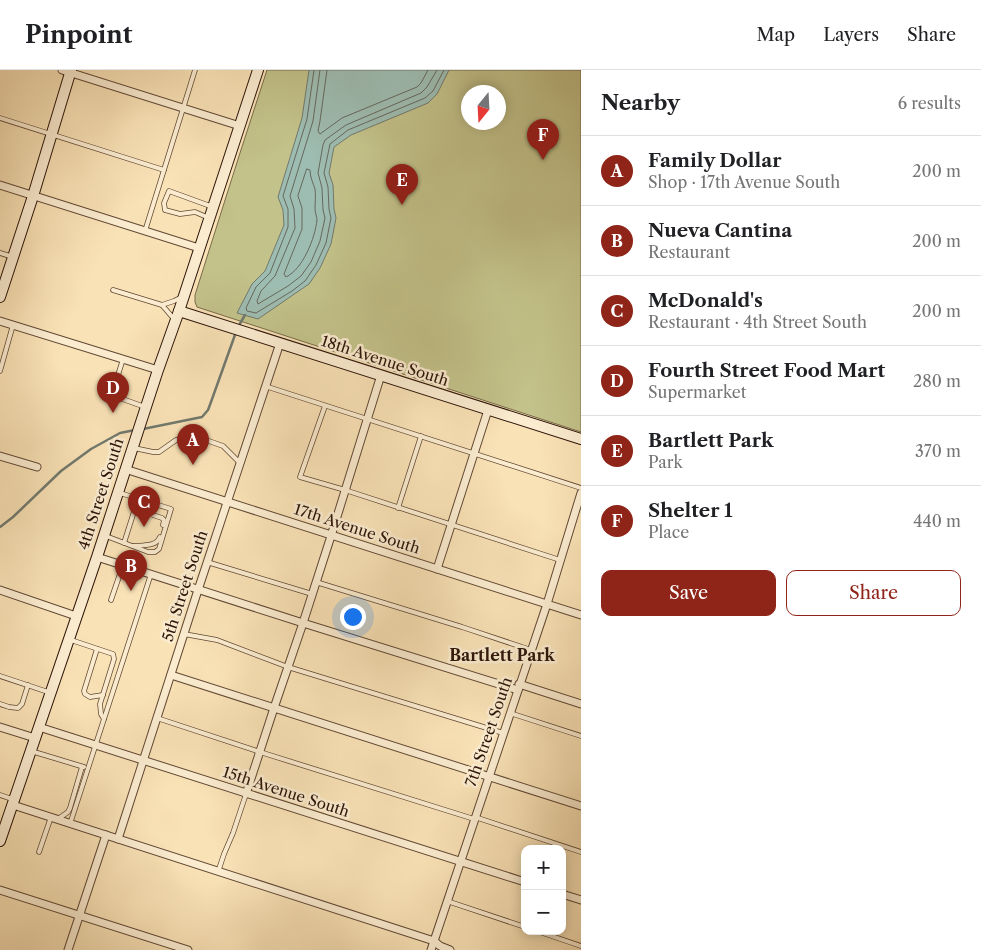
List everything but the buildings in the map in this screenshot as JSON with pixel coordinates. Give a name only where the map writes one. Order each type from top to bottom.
[{"type":"main road","name":"4th Street South","points":[[0,841],[97,557],[258,70]]},
{"type":"main road","points":[[0,296],[52,134],[68,71]]},
{"type":"main road","name":"18th Avenue South","points":[[179,311],[581,439]]},
{"type":"street","points":[[68,71],[240,126]]},
{"type":"street","points":[[0,186],[200,248]]},
{"type":"street","points":[[0,321],[158,370]]},
{"type":"street","name":"5th Street South","points":[[118,839],[280,343]]},
{"type":"street","points":[[246,794],[303,623],[381,375]]},
{"type":"street","points":[[436,569],[488,410]]},
{"type":"street","points":[[0,456],[36,467]]},
{"type":"street","name":"17th Avenue South","points":[[125,469],[581,615]]},
{"type":"street","name":"7th Street South","points":[[431,950],[547,604],[581,493]]},
{"type":"street","points":[[97,557],[303,623],[581,704]]},
{"type":"street","points":[[0,590],[76,616]]},
{"type":"street","points":[[171,676],[581,806]]},
{"type":"street","points":[[0,727],[35,738]]},
{"type":"street","name":"15th Avenue South","points":[[39,727],[521,881]]},
{"type":"street","points":[[14,803],[70,824],[434,941],[450,950]]},
{"type":"street","points":[[68,950],[106,835]]},
{"type":"street","points":[[0,890],[188,950]]},
{"type":"street","points":[[566,895],[581,900]]},
{"type":"lane","points":[[145,231],[195,70]]},
{"type":"lane","points":[[0,118],[164,170]]},
{"type":"lane","points":[[209,218],[195,212],[180,214],[165,210],[164,204],[168,191],[213,207]]},
{"type":"lane","points":[[0,253],[13,257]]},
{"type":"lane","points":[[113,290],[162,305],[175,321]]},
{"type":"lane","points":[[162,305],[184,296]]},
{"type":"lane","points":[[0,371],[13,325]]},
{"type":"lane","points":[[123,359],[114,392],[117,397],[144,412]]},
{"type":"lane","points":[[265,386],[581,488]]},
{"type":"lane","points":[[326,406],[300,477],[560,560]]},
{"type":"lane","points":[[398,508],[422,436]]},
{"type":"lane","points":[[134,444],[153,452],[160,452],[176,440],[184,437],[206,440],[223,446],[240,463]]},
{"type":"lane","points":[[104,536],[152,553],[157,551],[171,509],[118,492]]},
{"type":"lane","points":[[124,543],[138,499]]},
{"type":"lane","points":[[131,546],[157,542],[164,522],[162,518],[135,509]]},
{"type":"lane","points":[[207,562],[312,594]]},
{"type":"lane","points":[[111,600],[123,565]]},
{"type":"lane","points":[[70,824],[151,574]]},
{"type":"lane","points":[[316,582],[531,650]]},
{"type":"lane","points":[[184,634],[217,640],[288,667],[503,733]]},
{"type":"lane","points":[[68,639],[113,654],[114,659],[100,709],[104,719]]},
{"type":"lane","points":[[97,648],[84,691],[90,697],[103,695]]},
{"type":"lane","points":[[0,676],[50,692]]},
{"type":"lane","points":[[0,704],[18,708],[22,704],[28,685]]},
{"type":"lane","points":[[510,713],[581,736]]},
{"type":"lane","points":[[157,718],[581,852]]},
{"type":"lane","points":[[31,751],[88,769]]},
{"type":"lane","points":[[39,852],[54,818],[68,812],[82,767]]},
{"type":"lane","points":[[218,872],[246,794]]},
{"type":"lane","points":[[0,795],[14,803]]},
{"type":"lane","points":[[447,901],[521,926]]},
{"type":"lane","points":[[549,935],[581,946]]},
{"type":"shaded area","points":[[267,70],[581,70],[581,432],[197,307],[195,295]]},
{"type":"water","points":[[309,70],[449,70],[437,94],[428,103],[351,135],[334,147],[329,173],[333,185],[336,218],[331,244],[320,268],[309,284],[258,319],[237,313],[252,284],[265,271],[284,225],[283,210],[278,197],[302,118]]},
{"type":"waterway","points":[[238,327],[245,315]]},
{"type":"waterway","points":[[143,429],[202,417],[208,410],[236,332]]},
{"type":"waterway","points":[[0,527],[61,471],[91,449],[120,433],[135,430]]},
{"type":"place","name":"Shelter 1","points":[[543,160]]},
{"type":"place","name":"Bartlett Park","points":[[402,205]]},
{"type":"place","name":"Fourth Street Food Mart","points":[[113,413]]},
{"type":"place","name":"Family Dollar","points":[[193,465]]},
{"type":"place","name":"McDonald's","points":[[144,527]]},
{"type":"place","name":"Nueva Cantina","points":[[131,591]]},
{"type":"district","name":"Bartlett Park","points":[[502,655]]}]
